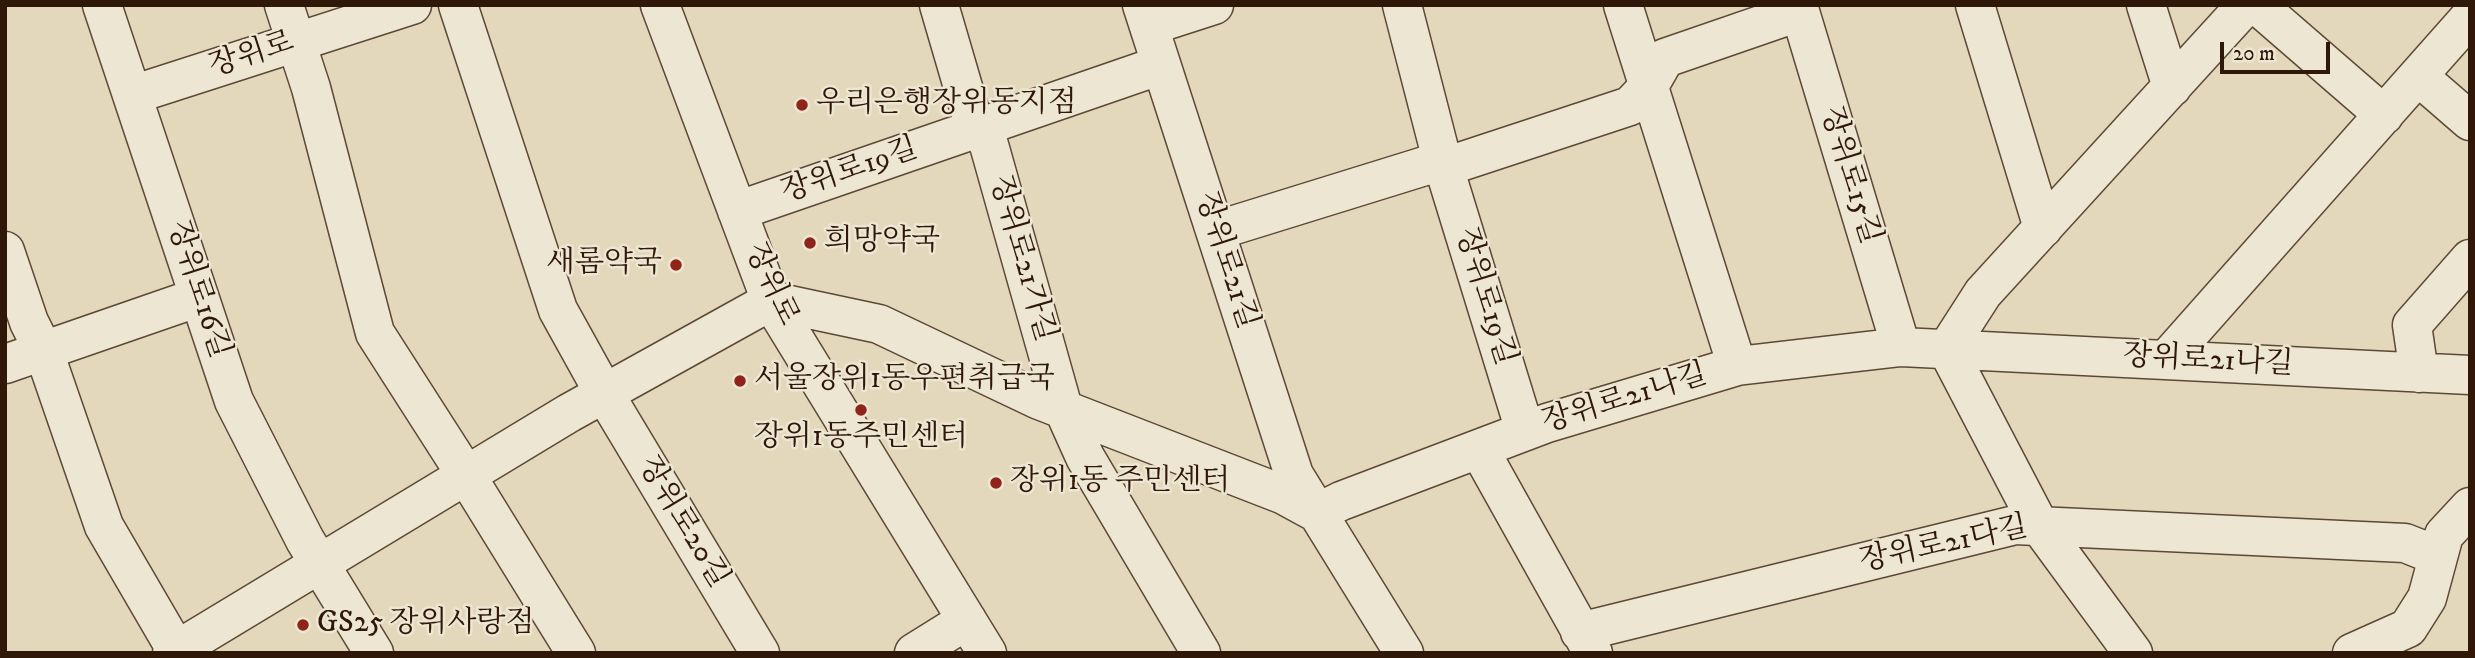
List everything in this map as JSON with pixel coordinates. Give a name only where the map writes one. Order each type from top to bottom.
[{"type":"street","name":"장위로16길","points":[[102,5],[234,401],[305,540],[319,562]]},
{"type":"street","points":[[284,5],[310,88],[375,333],[576,653]]},
{"type":"street","name":"장위로","points":[[132,95],[412,5]]},
{"type":"street","points":[[458,5],[558,310],[604,393]]},
{"type":"street","name":"장위로","points":[[660,5],[771,301],[987,653]]},
{"type":"street","name":"장위로21가길","points":[[939,5],[970,111],[989,145],[1063,408],[1086,457],[1192,649]]},
{"type":"street","points":[[1145,16],[1214,5]]},
{"type":"street","name":"장위로19길","points":[[1402,5],[1443,164],[1525,431]]},
{"type":"street","points":[[1623,5],[1737,366]]},
{"type":"street","points":[[1215,231],[1428,165],[1460,162],[1630,106],[1649,86],[1665,58],[1781,18],[1785,5]]},
{"type":"street","name":"장위로15길","points":[[1798,5],[1901,347]]},
{"type":"street","points":[[1975,5],[2043,228]]},
{"type":"street","points":[[2147,5],[2172,87]]},
{"type":"street","points":[[2133,653],[2039,525],[1947,349],[1983,293],[2246,5]]},
{"type":"street","points":[[2257,5],[2384,114]]},
{"type":"street","name":"장위로21길","points":[[1145,16],[1294,475],[1404,653]]},
{"type":"street","points":[[2166,360],[2470,17]]},
{"type":"street","name":"장위로19길","points":[[737,211],[1161,65]]},
{"type":"street","points":[[2418,76],[2470,121]]},
{"type":"street","points":[[5,251],[29,322],[44,352],[104,526],[175,652],[319,562],[604,393],[771,301]]},
{"type":"street","points":[[2419,373],[2412,325],[2470,260]]},
{"type":"street","points":[[5,364],[199,297]]},
{"type":"street","name":"장위로21길","points":[[771,301],[879,324],[1063,408],[1284,495],[1317,513]]},
{"type":"street","name":"장위로21나길","points":[[1317,513],[1525,431],[1737,366],[1901,347],[2470,376]]},
{"type":"street","name":"장위로20길","points":[[604,393],[761,653]]},
{"type":"street","name":"장위로21다길","points":[[1479,449],[1586,642],[2015,525],[2405,543],[2438,556]]},
{"type":"street","points":[[2352,653],[2409,628],[2427,598],[2444,534],[2470,507]]},
{"type":"street","points":[[319,562],[374,653]]},
{"type":"street","points":[[914,653],[967,620]]},
{"type":"place","name":"우리은행장위동지점","points":[[802,105]]},
{"type":"place","name":"희망약국","points":[[810,243]]},
{"type":"place","name":"새롬약국","points":[[676,265]]},
{"type":"place","name":"서울장위1동우편취급국","points":[[740,381]]},
{"type":"place","name":"장위1동주민센터","points":[[861,410]]},
{"type":"place","name":"장위1동 주민센터","points":[[996,483]]},
{"type":"place","name":"GS25 장위사랑점","points":[[303,625]]}]
